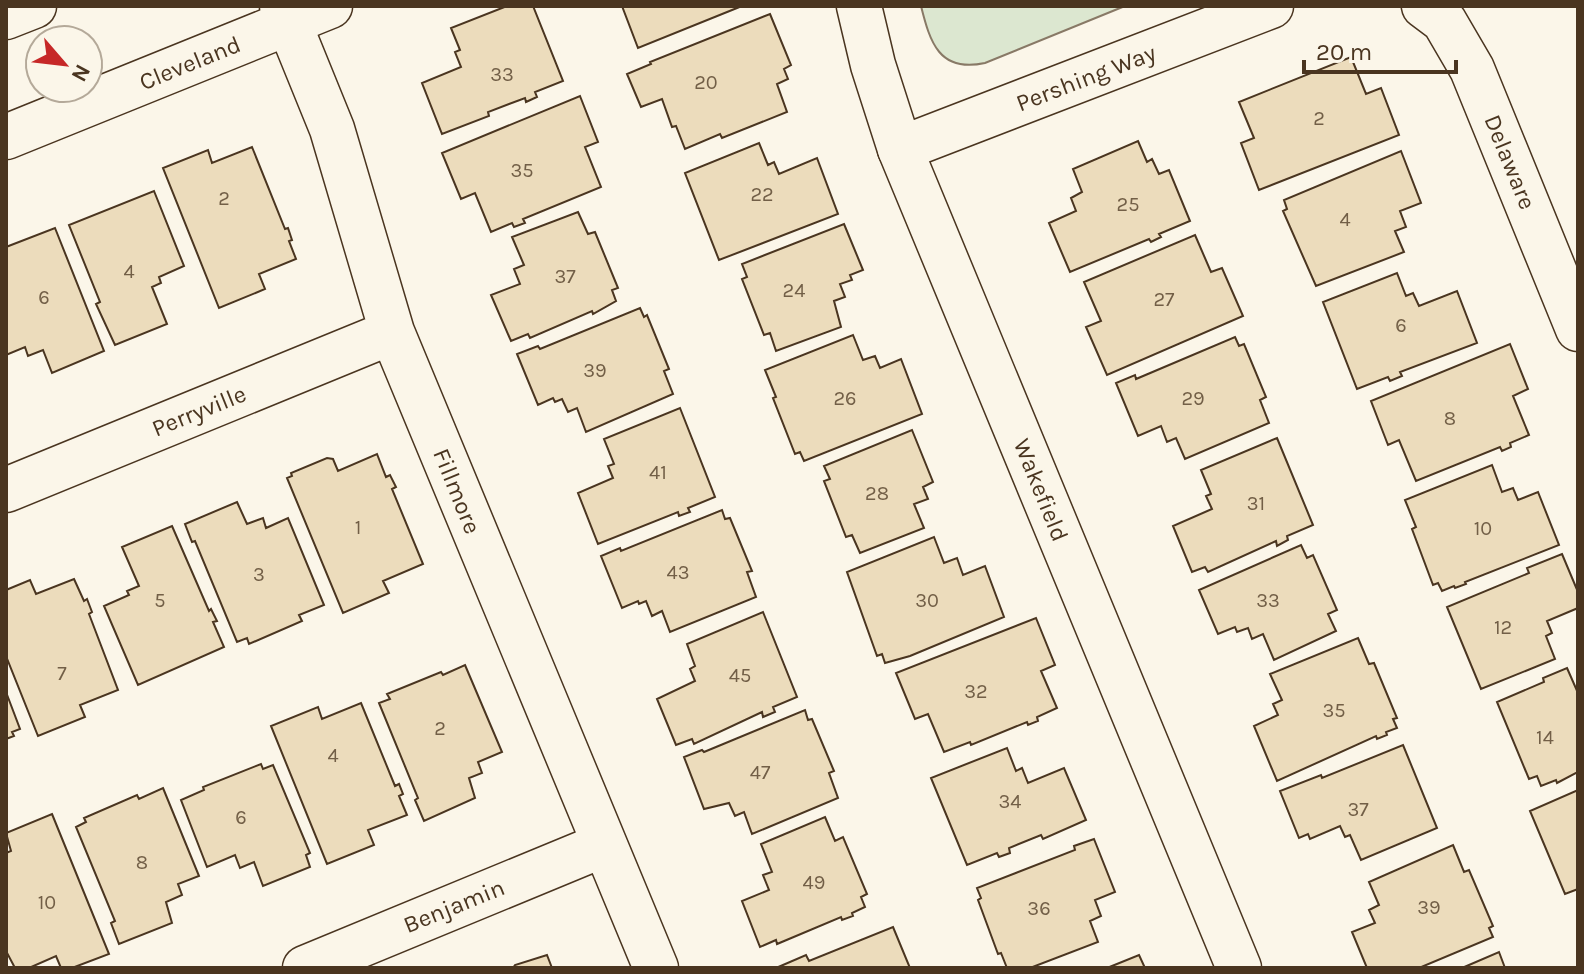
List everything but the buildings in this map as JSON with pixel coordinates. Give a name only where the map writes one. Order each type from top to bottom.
[{"type":"street","points":[[6,17],[34,6]]},
{"type":"street","name":"Cleveland","points":[[6,137],[286,14],[330,6]]},
{"type":"street","name":"Wakefield","points":[[859,6],[873,65],[900,149],[1239,968]]},
{"type":"street","name":"Pershing Way","points":[[900,149],[1271,6]]},
{"type":"street","name":"Delaware","points":[[1424,6],[1444,21],[1472,69],[1578,329]]},
{"type":"street","name":"Fillmore","points":[[286,14],[332,129],[392,332],[656,968]]},
{"type":"street","name":"Perryville","points":[[6,490],[392,332]]},
{"type":"street","name":"Benjamin","points":[[305,968],[603,845]]},
{"type":"green space","points":[[921,6],[1125,6],[985,63],[969,65],[947,59],[939,52],[928,32]]}]
